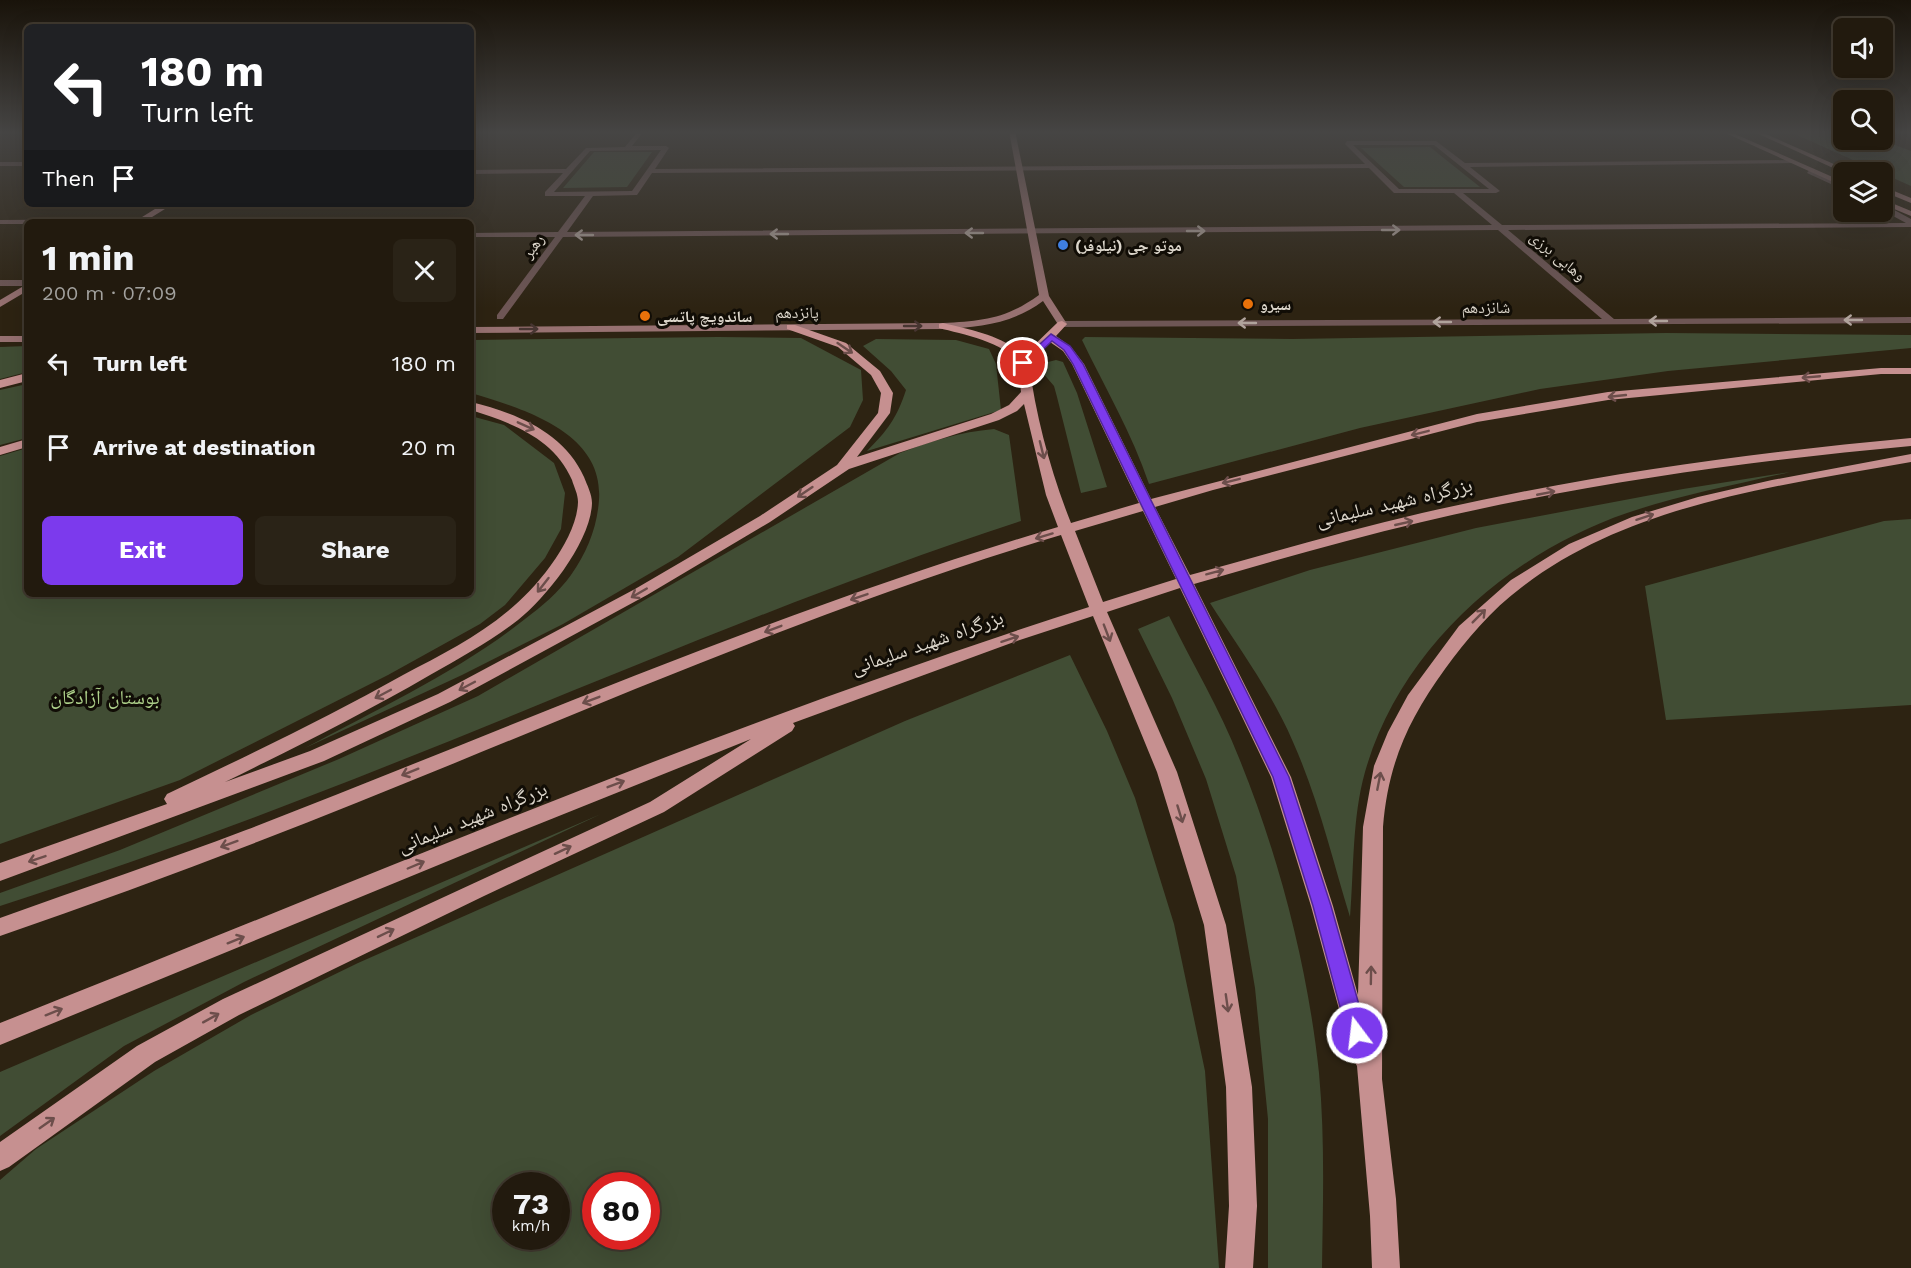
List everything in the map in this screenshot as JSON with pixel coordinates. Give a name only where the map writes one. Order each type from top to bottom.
[{"type":"highway","points":[[944,326],[992,340],[1009,348],[1023,363],[1027,393],[1053,495],[1116,655],[1167,772],[1215,925],[1239,1087],[1243,1206],[1239,1268]]},
{"type":"highway","points":[[791,327],[842,345],[876,373],[887,393],[884,413],[843,466]]},
{"type":"highway","points":[[1023,363],[1056,330],[1078,364],[1281,777],[1322,906],[1369,1076]]},
{"type":"highway","points":[[0,927],[251,836],[524,726],[827,608],[989,552],[1208,486],[1476,418],[1608,396],[1911,369]]},
{"type":"highway","points":[[0,384],[24,378]]},
{"type":"highway","points":[[0,872],[317,756],[444,698],[641,592],[765,519],[843,466],[995,417],[1013,408],[1027,393]]},
{"type":"highway","points":[[78,845],[279,748],[388,691],[482,638],[514,614],[541,589],[564,557],[578,528],[585,502],[578,477],[564,452],[538,432],[498,414],[474,407]]},
{"type":"highway","name":"بزرگراه شهید سلیمانی","points":[[0,1034],[301,914],[516,823],[820,705],[954,657],[1205,575],[1356,534],[1488,504],[1696,464],[1818,449],[1911,442]]},
{"type":"highway","points":[[0,451],[24,444]]},
{"type":"highway","points":[[1386,1268],[1386,1228],[1369,1076],[1371,844],[1378,781],[1385,757],[1400,723],[1432,670],[1458,637],[1496,599],[1571,548],[1608,530],[1723,495],[1911,458]]},
{"type":"highway","points":[[0,1158],[146,1054],[231,1007],[657,807],[820,705]]},
{"type":"main road","points":[[1024,190],[1044,296],[1056,330]]},
{"type":"main road","points":[[1893,193],[1911,201]]},
{"type":"main road","points":[[1893,206],[1911,214]]},
{"type":"main road","points":[[144,219],[164,207]]},
{"type":"main road","points":[[0,304],[24,287]]},
{"type":"main road","name":"پانزدهم","points":[[474,330],[944,326],[990,323],[1015,317],[1044,296]]},
{"type":"main road","points":[[0,339],[24,339]]},
{"type":"street","points":[[551,190],[548,194],[634,193],[636,190]]},
{"type":"street","points":[[1396,190],[1489,190]]},
{"type":"street","name":"وهابی برزی","points":[[1456,191],[1612,322]]},
{"type":"street","name":"رهبر","points":[[500,317],[591,194]]},
{"type":"street","points":[[1893,213],[1911,224]]},
{"type":"street","points":[[0,222],[24,222]]},
{"type":"street","points":[[474,235],[1502,229],[1911,224]]},
{"type":"street","points":[[0,284],[24,285]]},
{"type":"street","name":"شانزدهم","points":[[1056,330],[1911,320]]},
{"type":"green space","points":[[1666,333],[1911,335],[1911,348],[1668,371],[1540,389],[1360,428],[1149,484],[1126,429],[1082,340],[1085,337],[1292,339]]},
{"type":"green space","points":[[801,338],[861,370],[863,400],[850,427],[678,557],[563,624],[462,675],[305,748],[445,673],[499,638],[550,599],[571,575],[586,549],[596,520],[599,500],[597,477],[588,457],[574,440],[556,427],[514,407],[474,394],[474,340]]},
{"type":"green space","points":[[876,339],[956,340],[989,349],[996,364],[1001,410],[867,451],[891,424],[906,390],[891,371],[863,346]]},
{"type":"green space","points":[[24,346],[24,373],[0,379],[0,347]]},
{"type":"green space","points":[[1056,360],[1063,362],[1077,393],[1107,487],[1081,493],[1054,386],[1042,372],[1044,363]]},
{"type":"green space","points":[[24,385],[24,439],[0,445],[0,390]]},
{"type":"green space","name":"بوستان آزادگان","points":[[474,417],[504,425],[554,463],[565,493],[561,529],[545,558],[505,605],[480,624],[388,675],[180,780],[0,844],[0,456],[24,449],[24,597],[474,597]]},
{"type":"green space","points":[[994,429],[1009,435],[1021,521],[841,584],[272,811],[0,906],[0,893],[120,850],[339,759],[478,696],[900,453],[969,432]]},
{"type":"green space","points":[[1790,472],[1667,501],[1627,513],[1583,531],[1541,553],[1501,581],[1464,612],[1432,647],[1404,685],[1381,727],[1365,772],[1358,807],[1350,917],[1317,806],[1285,724],[1265,688],[1210,603],[1310,570],[1476,528],[1683,489]]},
{"type":"green space","points":[[1911,519],[1911,705],[1666,720],[1645,586],[1884,521]]},
{"type":"green space","points":[[1169,616],[1239,758],[1267,834],[1290,913],[1307,993],[1319,1073],[1323,1170],[1322,1268],[1268,1268],[1268,1119],[1255,988],[1236,876],[1206,779],[1172,698],[1138,629]]},
{"type":"green space","points":[[1070,655],[1107,731],[1135,798],[1174,924],[1205,1071],[1219,1268],[0,1268],[0,1180],[36,1149],[154,1071],[251,1015],[358,963],[905,721]]},
{"type":"green space","points":[[601,814],[244,982],[124,1046],[0,1136],[0,1072]]},
{"type":"place","name":"موتو جی (نیلوفر)","points":[[1063,245]]},
{"type":"place","name":"سیرو","points":[[1248,304]]},
{"type":"place","name":"ساندویچ پاتسی","points":[[645,316]]},
{"type":"route","points":[[1023,363],[1051,337],[1067,348],[1078,364],[1281,777],[1322,906],[1357,1033]]}]
